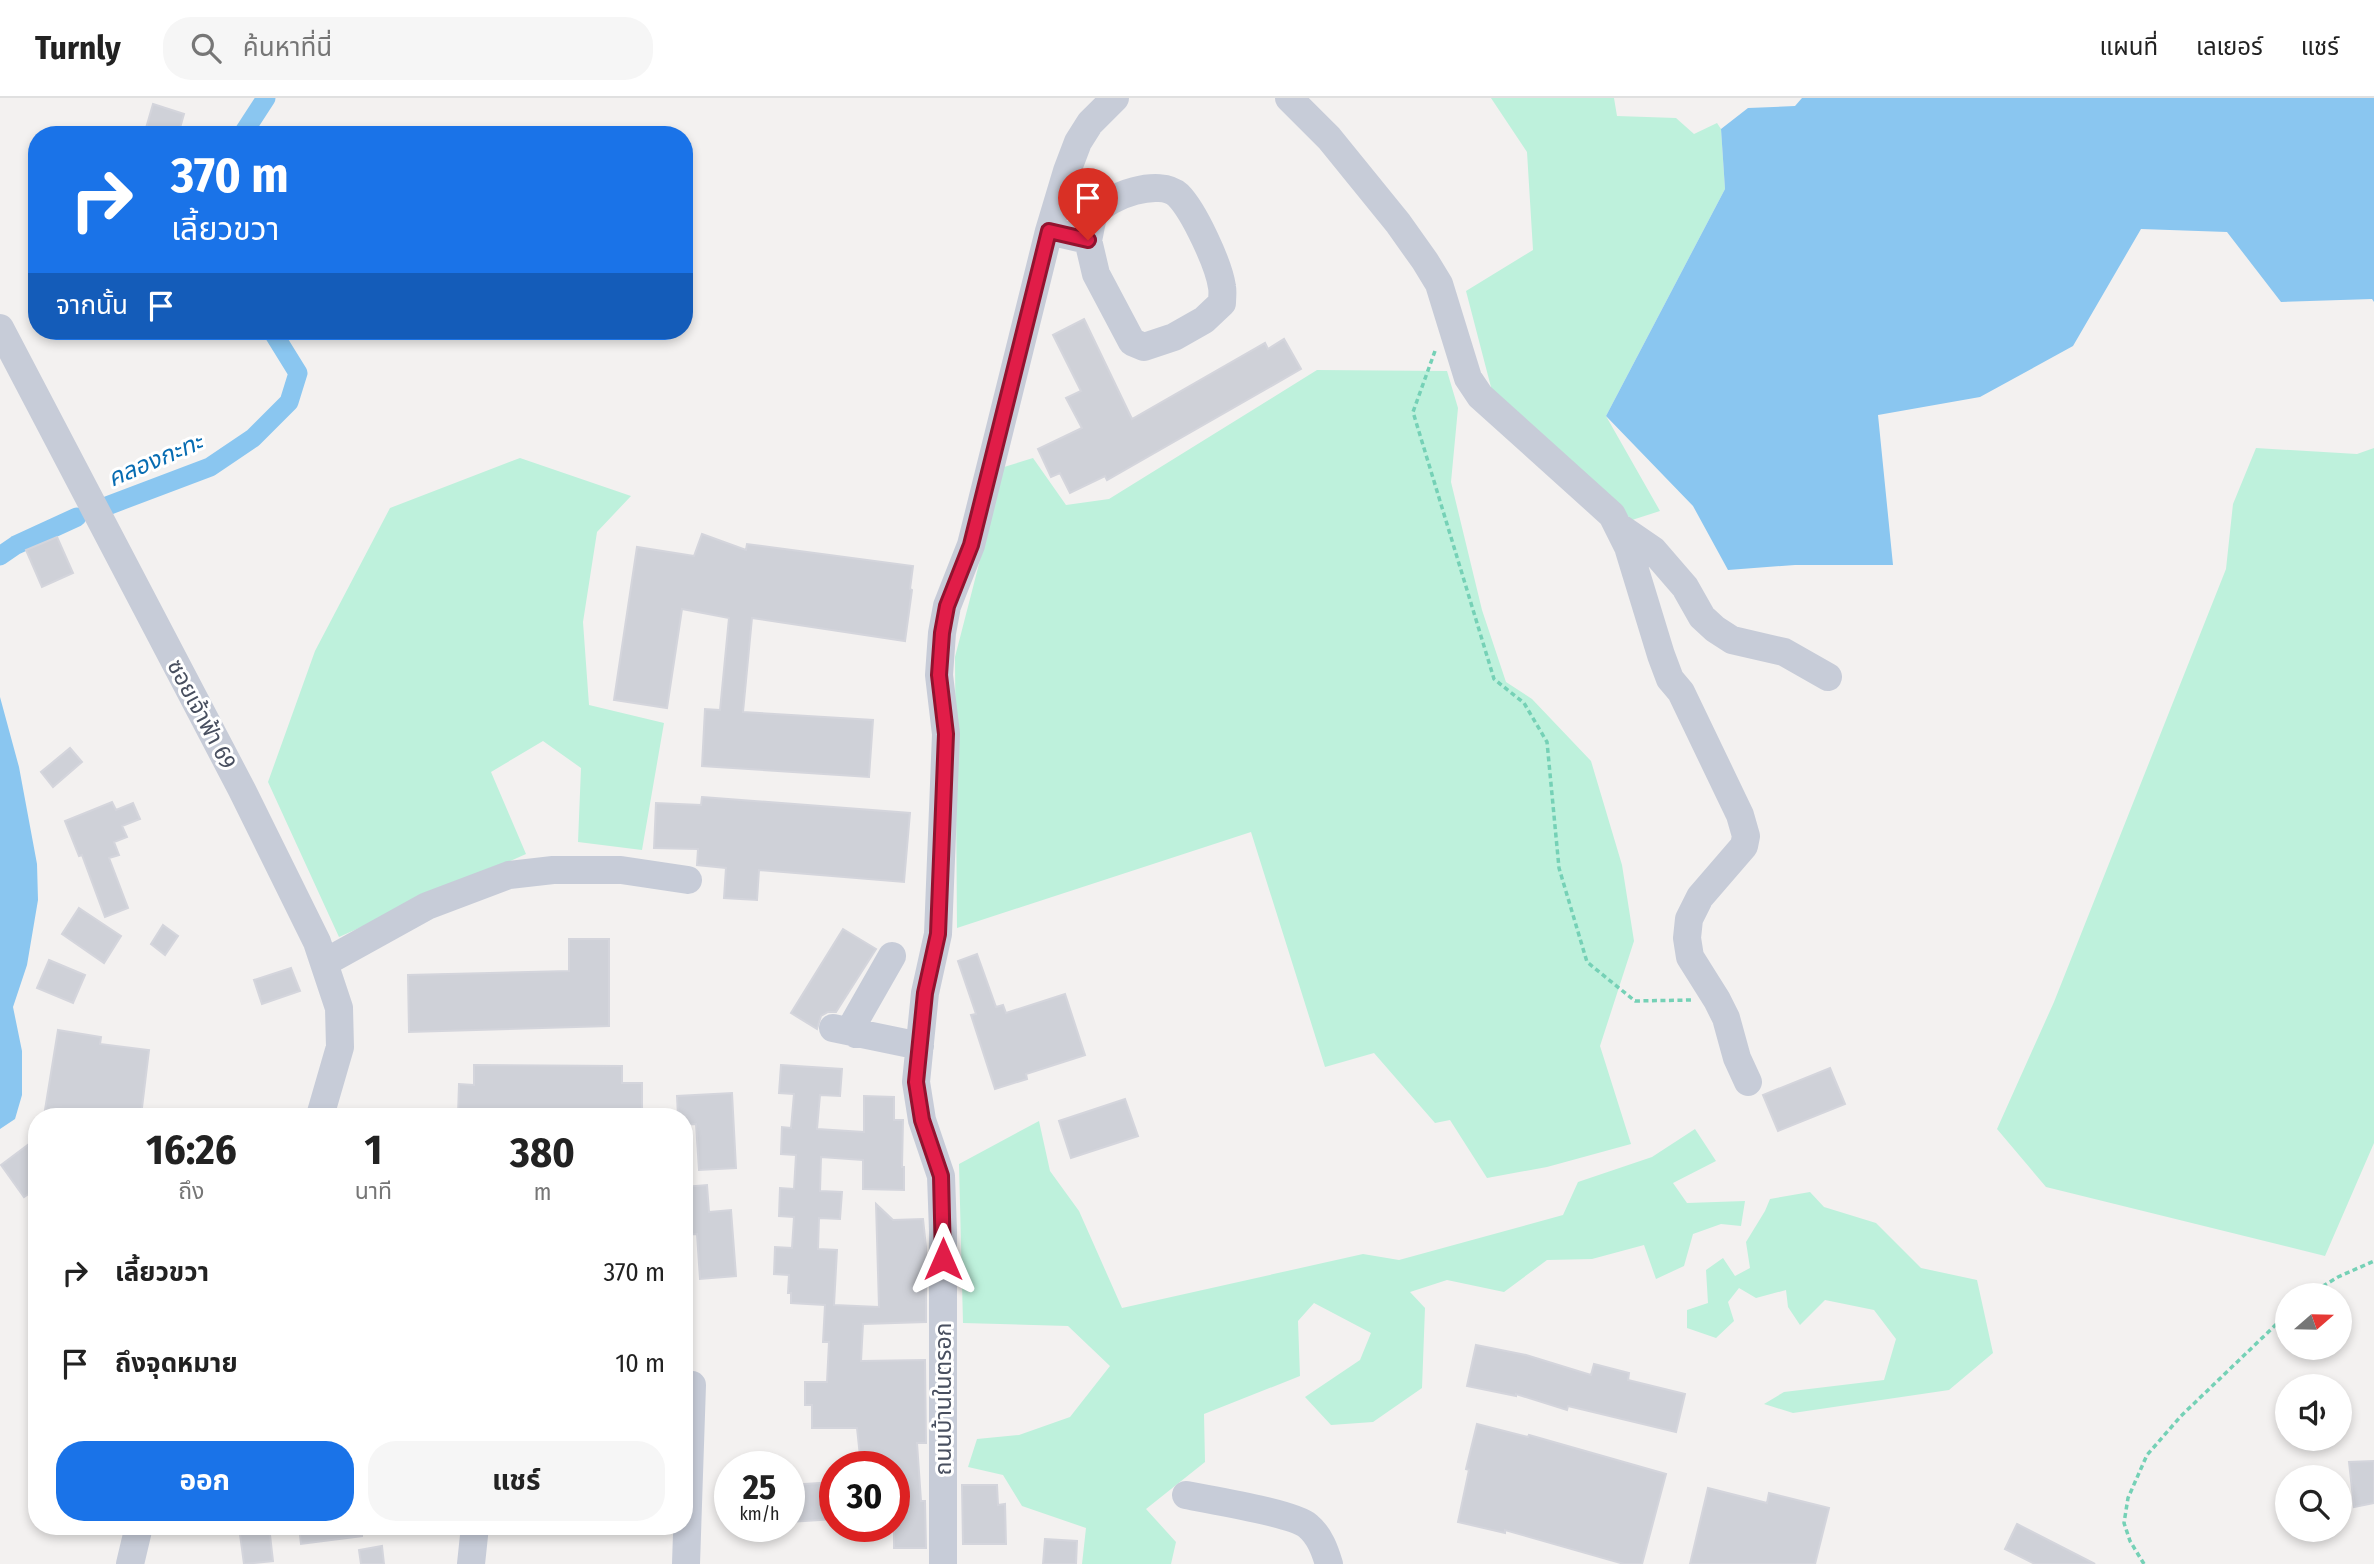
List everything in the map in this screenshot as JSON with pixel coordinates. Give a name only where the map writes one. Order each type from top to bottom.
[{"type":"street","name":"ถนนบ้านในตรอก","points":[[943,1564],[941,1176],[922,1120],[916,1082],[925,993],[938,934],[946,734],[939,675],[942,633],[947,606],[971,545],[1049,231],[1078,142],[1090,123],[1115,98]]},
{"type":"street","points":[[1289,98],[1329,138],[1425,261],[1439,284],[1468,378],[1480,396],[1612,515],[1628,547],[1670,678],[1681,692],[1699,728],[1740,815],[1746,836],[1740,854],[1724,867],[1700,897],[1687,927],[1690,957],[1717,1000],[1748,1082]]},
{"type":"street","points":[[1147,187],[1176,193],[1206,241],[1222,287],[1222,303],[1204,320],[1174,337],[1144,347],[1132,342],[1096,274],[1088,240],[1095,214],[1110,202],[1147,187]]},
{"type":"street","points":[[1049,231],[1088,240]]},
{"type":"street","name":"ซอยเจ้าฟ้า 69","points":[[0,328],[242,790],[317,942],[339,1008],[340,1047],[322,1108]]},
{"type":"street","points":[[1618,526],[1653,550],[1685,587],[1702,617],[1715,629],[1732,639],[1784,652],[1828,677]]},
{"type":"street","points":[[324,963],[427,905],[509,876],[553,870],[621,870],[688,880]]},
{"type":"street","points":[[892,957],[855,1021],[844,1031],[920,1046]]},
{"type":"street","points":[[1186,1495],[1279,1515],[1307,1525],[1322,1544],[1329,1564]]},
{"type":"street","points":[[130,1564],[137,1535]]},
{"type":"street","points":[[471,1564],[474,1535]]},
{"type":"street","points":[[686,1564],[687,1535]]},
{"type":"path","points":[[1447,316],[1413,412],[1494,679],[1524,703],[1547,742],[1559,868],[1587,962],[1635,1001],[1717,1000]]},
{"type":"path","points":[[2328,1283],[2374,1261]]},
{"type":"path","points":[[2144,1564],[2130,1541],[2124,1523],[2128,1498],[2147,1455],[2181,1416],[2275,1326]]},
{"type":"green space","points":[[1491,98],[1614,98],[1617,116],[1676,118],[1694,134],[1717,123],[1721,129],[1725,189],[1606,416],[1660,511],[1632,520],[1492,391],[1466,291],[1533,250],[1527,152]]},
{"type":"green space","points":[[1317,370],[1447,371],[1458,408],[1451,482],[1482,610],[1506,682],[1532,699],[1591,761],[1622,865],[1634,941],[1600,1046],[1631,1144],[1547,1167],[1487,1178],[1450,1120],[1435,1123],[1374,1053],[1325,1067],[1251,832],[957,928],[955,657],[1004,467],[1033,458],[1066,505],[1109,499]]},
{"type":"green space","points":[[2256,448],[2357,454],[2374,448],[2374,1143],[2325,1256],[2046,1187],[1997,1129],[2054,1002],[2226,569],[2233,504]]},
{"type":"green space","points":[[520,458],[631,496],[597,532],[583,622],[589,705],[664,723],[642,850],[578,842],[581,768],[543,741],[491,772],[526,854],[339,937],[268,782],[315,651],[390,508]]},
{"type":"green space","points":[[1039,1121],[1050,1171],[1079,1211],[1122,1308],[1363,1254],[1399,1260],[1563,1215],[1578,1182],[1652,1157],[1695,1129],[1716,1161],[1673,1183],[1687,1203],[1745,1201],[1741,1226],[1721,1224],[1693,1234],[1684,1266],[1656,1279],[1644,1245],[1592,1259],[1547,1260],[1504,1292],[1447,1280],[1410,1292],[1425,1308],[1422,1388],[1373,1422],[1331,1425],[1305,1397],[1360,1360],[1371,1333],[1314,1303],[1298,1321],[1300,1376],[1204,1414],[1205,1462],[1146,1509],[1176,1542],[1171,1564],[1082,1564],[1086,1528],[1022,1506],[1003,1475],[968,1467],[977,1439],[1019,1435],[1070,1417],[1110,1366],[1068,1326],[963,1323],[959,1164]]},
{"type":"green space","points":[[1810,1192],[1824,1207],[1876,1223],[1921,1268],[1977,1280],[1993,1353],[1949,1390],[1793,1413],[1764,1404],[1784,1392],[1884,1380],[1896,1339],[1874,1310],[1825,1300],[1800,1325],[1788,1307],[1786,1290],[1756,1298],[1739,1288],[1728,1302],[1734,1321],[1716,1338],[1687,1328],[1687,1310],[1708,1303],[1706,1270],[1723,1258],[1735,1276],[1750,1268],[1746,1242],[1770,1199]]},
{"type":"water","points":[[1802,98],[2374,98],[2374,302],[2372,299],[2281,302],[2227,232],[2141,229],[2073,346],[1980,397],[1878,415],[1893,565],[1795,565],[1728,570],[1693,506],[1606,416],[1725,189],[1721,129],[1748,108],[1795,106]]},
{"type":"water","points":[[0,697],[19,767],[37,864],[38,900],[27,965],[13,1007],[22,1051],[22,1095],[15,1119],[0,1129]]},
{"type":"building","points":[[153,104],[184,114],[181,126],[147,126]]},
{"type":"building","points":[[1084,319],[1132,419],[1265,343],[1268,349],[1284,339],[1301,369],[1107,480],[1105,476],[1070,493],[1060,473],[1051,477],[1038,449],[1082,428],[1066,398],[1081,391],[1053,335]]},
{"type":"building","points":[[702,534],[746,550],[747,544],[913,566],[905,641],[752,618],[743,712],[873,720],[869,777],[702,766],[705,709],[720,710],[729,618],[682,609],[667,708],[614,700],[637,547],[694,556]]},
{"type":"building","points":[[57,537],[73,573],[42,587],[26,550]]},
{"type":"building","points":[[70,748],[82,762],[53,787],[41,772]]},
{"type":"building","points":[[702,797],[910,813],[904,882],[759,870],[757,900],[724,898],[726,868],[697,865],[698,849],[654,848],[656,803],[701,805]]},
{"type":"building","points":[[112,802],[116,810],[133,803],[140,819],[122,826],[127,837],[114,842],[119,855],[109,858],[128,908],[105,917],[82,855],[79,856],[65,821]]},
{"type":"building","points":[[79,908],[121,936],[104,963],[62,934]]},
{"type":"building","points":[[163,925],[178,936],[165,955],[151,944]]},
{"type":"building","points":[[843,929],[876,949],[836,1012],[821,1016],[817,1029],[791,1013]]},
{"type":"building","points":[[569,939],[609,939],[609,1026],[409,1032],[408,975],[569,971]]},
{"type":"building","points":[[977,954],[996,1007],[1003,1005],[1006,1013],[1065,994],[1085,1055],[1026,1074],[1027,1079],[995,1089],[971,1015],[976,1014],[958,961]]},
{"type":"building","points":[[49,960],[85,975],[73,1003],[37,988]]},
{"type":"building","points":[[291,968],[300,991],[262,1004],[254,980]]},
{"type":"building","points":[[58,1030],[101,1037],[100,1044],[149,1050],[142,1108],[45,1108]]},
{"type":"building","points":[[474,1065],[622,1066],[622,1083],[642,1083],[642,1108],[458,1108],[459,1084],[474,1085]]},
{"type":"building","points":[[781,1065],[842,1069],[840,1096],[820,1095],[817,1129],[864,1132],[864,1096],[894,1097],[894,1120],[903,1120],[904,1190],[863,1189],[863,1160],[821,1157],[820,1191],[842,1192],[840,1219],[819,1218],[818,1249],[837,1250],[834,1305],[879,1307],[876,1204],[893,1220],[923,1219],[926,1247],[926,1322],[863,1324],[861,1361],[925,1360],[926,1443],[917,1443],[921,1501],[925,1501],[926,1548],[894,1548],[894,1542],[910,1542],[910,1451],[859,1451],[857,1428],[812,1428],[812,1405],[805,1405],[805,1382],[827,1382],[829,1342],[823,1342],[825,1305],[791,1303],[791,1293],[788,1293],[789,1275],[774,1274],[775,1247],[792,1248],[794,1217],[779,1216],[780,1188],[794,1189],[796,1155],[781,1154],[782,1127],[791,1128],[794,1094],[779,1093]]},
{"type":"building","points":[[1830,1068],[1845,1104],[1778,1131],[1763,1095]]},
{"type":"building","points":[[732,1093],[736,1168],[699,1170],[693,1108],[678,1108],[677,1096]]},
{"type":"building","points":[[1125,1099],[1138,1136],[1071,1158],[1059,1121]]},
{"type":"building","points":[[28,1145],[28,1194],[24,1197],[1,1165]]},
{"type":"building","points":[[707,1185],[709,1212],[731,1210],[736,1276],[700,1279],[697,1234],[693,1234],[693,1186]]},
{"type":"building","points":[[1476,1345],[1526,1355],[1591,1375],[1594,1364],[1629,1373],[1628,1380],[1685,1394],[1676,1432],[1568,1406],[1567,1410],[1516,1394],[1467,1386]]},
{"type":"building","points":[[1477,1424],[1528,1437],[1529,1435],[1666,1474],[1642,1564],[1624,1564],[1505,1530],[1505,1533],[1458,1522],[1469,1470],[1466,1469]]},
{"type":"building","points":[[2374,1461],[2374,1503],[2354,1507],[2352,1465],[2349,1462]]},
{"type":"building","points":[[819,1483],[819,1520],[805,1521],[805,1484]]},
{"type":"building","points":[[962,1485],[997,1485],[998,1505],[1005,1504],[1006,1544],[963,1544]]},
{"type":"building","points":[[1708,1488],[1767,1503],[1769,1493],[1829,1508],[1815,1564],[1690,1564]]},
{"type":"building","points":[[2017,1524],[2095,1564],[2035,1564],[2005,1549]]},
{"type":"building","points":[[240,1535],[270,1535],[273,1561],[244,1564]]},
{"type":"building","points":[[300,1535],[362,1535],[362,1536],[301,1544]]},
{"type":"building","points":[[1045,1539],[1077,1541],[1076,1564],[1043,1564]]},
{"type":"building","points":[[382,1546],[384,1564],[361,1564],[359,1550]]},
{"type":"waterway","name":"คลองกะทะ","points":[[248,126],[266,98]]},
{"type":"waterway","name":"คลองกะทะ","points":[[107,506],[210,467],[253,438],[289,402],[298,373],[278,340]]},
{"type":"waterway","name":"คลองกะทะ","points":[[0,556],[16,545],[77,517]]},
{"type":"route","points":[[943,1259],[941,1176],[922,1120],[916,1082],[925,993],[938,934],[946,734],[939,675],[942,633],[947,606],[971,545],[1049,231],[1088,240]]}]
